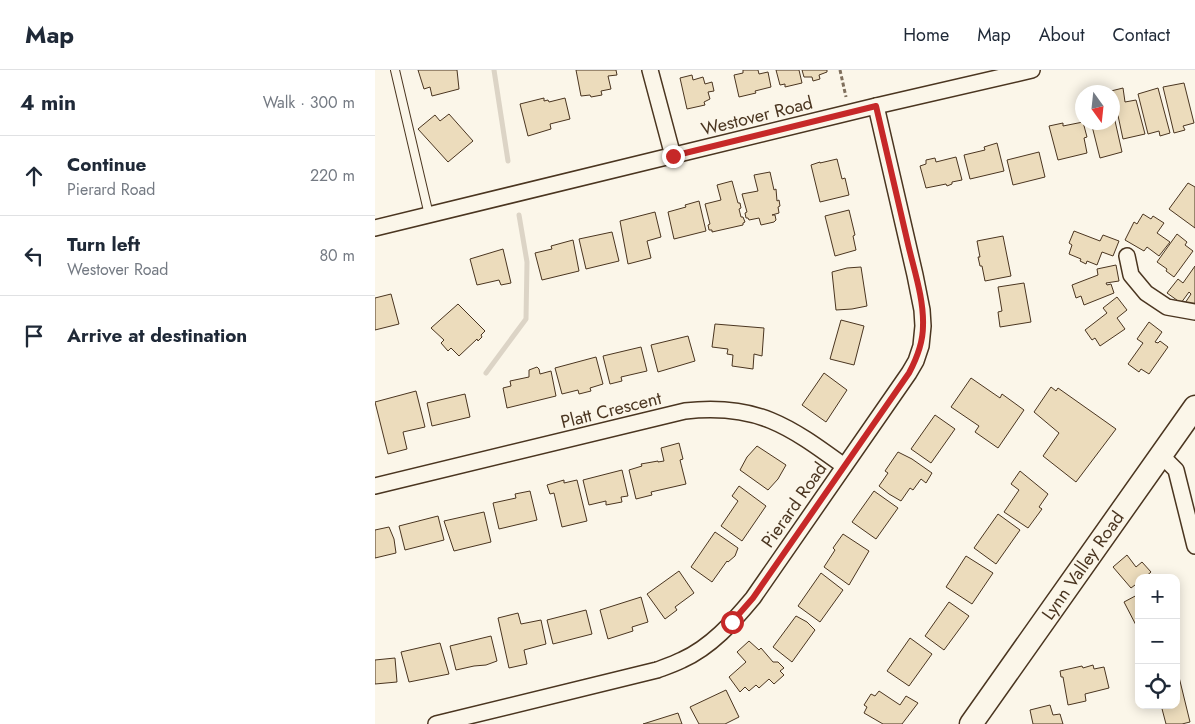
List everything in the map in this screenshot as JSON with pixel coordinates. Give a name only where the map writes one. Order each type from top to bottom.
[{"type":"street","points":[[650,70],[673,156]]},
{"type":"street","name":"Westover Road","points":[[375,228],[850,112],[1032,70]]},
{"type":"street","name":"Pierard Road","points":[[436,724],[657,670],[684,660],[708,644],[732,622],[753,598],[916,361],[921,346],[923,326],[915,275],[876,106]]},
{"type":"street","points":[[1127,256],[1131,275],[1146,293],[1167,307],[1195,312]]},
{"type":"street","name":"Lynn Valley Road","points":[[971,724],[1195,407]]},
{"type":"street","name":"Platt Crescent","points":[[375,486],[685,411],[710,408],[746,412],[765,417],[785,426],[845,466]]},
{"type":"street","points":[[1161,455],[1176,470],[1195,546]]},
{"type":"lane","points":[[395,70],[429,215]]},
{"type":"path","points":[[839,70],[850,112]]},
{"type":"building","points":[[418,70],[457,70],[459,89],[432,96],[430,87],[424,89]]},
{"type":"building","points":[[576,70],[616,70],[617,75],[608,76],[611,89],[601,91],[602,95],[581,96]]},
{"type":"building","points":[[743,70],[758,70],[759,74],[768,72],[771,87],[739,97],[734,75],[743,73]]},
{"type":"building","points":[[776,70],[799,70],[802,83],[785,87],[785,84],[780,85]]},
{"type":"building","points":[[802,70],[827,70],[827,72],[819,75],[820,79],[813,81],[812,77],[804,77]]},
{"type":"building","points":[[692,75],[693,80],[703,77],[705,84],[712,82],[714,91],[708,92],[710,99],[704,102],[705,105],[687,109],[680,78]]},
{"type":"building","points":[[1184,83],[1194,123],[1183,126],[1185,130],[1174,133],[1163,87]]},
{"type":"building","points":[[1123,88],[1125,102],[1136,100],[1145,134],[1123,139],[1120,125],[1120,89]]},
{"type":"building","points":[[1158,88],[1170,133],[1160,136],[1159,131],[1148,134],[1138,94]]},
{"type":"building","points":[[544,98],[544,101],[548,100],[549,102],[565,98],[570,119],[550,124],[551,129],[528,136],[520,104]]},
{"type":"building","points":[[449,114],[473,141],[448,162],[418,129],[435,115],[440,121]]},
{"type":"building","points":[[1063,123],[1063,126],[1075,124],[1075,130],[1085,130],[1087,137],[1084,138],[1087,153],[1058,160],[1049,126]]},
{"type":"building","points":[[1093,130],[1117,130],[1122,152],[1100,158]]},
{"type":"building","points":[[997,143],[1004,171],[970,179],[964,155],[985,150],[984,147]]},
{"type":"building","points":[[1039,152],[1045,177],[1013,185],[1007,160]]},
{"type":"building","points":[[956,157],[962,180],[952,182],[952,184],[947,186],[946,184],[926,188],[920,166],[926,164],[926,160],[935,158],[936,162]]},
{"type":"building","points":[[837,159],[842,179],[845,178],[849,195],[820,202],[811,165]]},
{"type":"building","points":[[770,172],[774,190],[776,189],[777,201],[779,200],[779,213],[772,215],[775,215],[776,220],[774,222],[761,225],[759,218],[749,220],[746,218],[745,213],[747,212],[742,194],[758,191],[754,175]]},
{"type":"building","points":[[732,181],[738,203],[740,203],[741,217],[743,217],[745,222],[743,225],[712,232],[712,230],[709,230],[708,225],[710,224],[705,204],[721,200],[717,185]]},
{"type":"building","points":[[1188,183],[1195,187],[1195,228],[1169,209]]},
{"type":"building","points":[[699,201],[706,231],[674,239],[668,212]]},
{"type":"building","points":[[849,210],[855,235],[853,236],[856,250],[835,256],[825,216]]},
{"type":"building","points":[[655,212],[661,237],[647,241],[651,258],[628,264],[620,221]]},
{"type":"building","points":[[1143,214],[1151,219],[1153,216],[1164,223],[1157,233],[1170,242],[1159,256],[1147,247],[1144,251],[1125,240],[1134,222],[1137,224]]},
{"type":"building","points":[[1074,231],[1100,241],[1103,235],[1119,241],[1113,256],[1102,252],[1097,265],[1087,261],[1086,264],[1080,261],[1081,259],[1069,254],[1072,245],[1069,243]]},
{"type":"building","points":[[612,232],[619,261],[586,269],[579,239]]},
{"type":"building","points":[[1177,234],[1187,242],[1185,245],[1193,251],[1174,277],[1157,262]]},
{"type":"building","points":[[1003,236],[1011,276],[985,281],[978,257],[980,257],[977,241]]},
{"type":"building","points":[[573,240],[579,271],[542,280],[535,253],[552,249],[551,246]]},
{"type":"building","points":[[503,249],[511,283],[501,285],[499,280],[477,285],[470,259]]},
{"type":"building","points":[[1116,265],[1119,281],[1106,283],[1107,285],[1111,284],[1114,293],[1084,305],[1081,296],[1076,298],[1072,285],[1098,275],[1097,269]]},
{"type":"building","points":[[1195,266],[1195,306],[1185,303],[1191,294],[1189,292],[1181,303],[1167,293],[1178,279],[1183,283]]},
{"type":"building","points":[[861,267],[867,306],[836,310],[832,272]]},
{"type":"building","points":[[1024,283],[1031,322],[1000,327],[998,312],[1002,311],[998,287]]},
{"type":"building","points":[[391,294],[399,324],[375,330],[375,298]]},
{"type":"building","points":[[1117,297],[1127,310],[1117,318],[1125,329],[1100,346],[1095,338],[1092,340],[1085,330],[1107,313],[1103,308]]},
{"type":"building","points":[[458,304],[485,331],[478,341],[477,339],[459,356],[451,348],[448,351],[441,343],[444,340],[431,328]]},
{"type":"building","points":[[841,320],[864,326],[854,365],[830,359]]},
{"type":"building","points":[[1149,322],[1162,332],[1155,342],[1158,343],[1160,341],[1168,347],[1149,374],[1141,369],[1139,372],[1128,364],[1143,343],[1137,339]]},
{"type":"building","points":[[715,324],[764,328],[762,356],[754,354],[753,369],[732,366],[733,355],[727,354],[728,349],[712,347]]},
{"type":"building","points":[[688,336],[695,361],[658,372],[651,345]]},
{"type":"building","points":[[641,347],[647,371],[621,377],[622,381],[610,384],[603,356]]},
{"type":"building","points":[[596,357],[603,384],[590,388],[591,391],[579,394],[578,390],[562,394],[555,368]]},
{"type":"building","points":[[537,367],[540,374],[551,371],[556,396],[507,408],[503,388],[511,386],[510,381],[529,377],[529,370]]},
{"type":"building","points":[[824,373],[847,390],[826,422],[802,405]]},
{"type":"building","points":[[971,378],[1000,398],[1002,394],[1024,410],[998,448],[975,432],[979,426],[951,407]]},
{"type":"building","points":[[1051,387],[1056,391],[1058,388],[1116,429],[1076,482],[1043,456],[1059,433],[1034,412]]},
{"type":"building","points":[[416,391],[425,427],[403,432],[407,449],[388,454],[375,402]]},
{"type":"building","points":[[465,394],[470,417],[432,426],[427,403]]},
{"type":"building","points":[[935,415],[955,429],[931,463],[911,449]]},
{"type":"building","points":[[679,443],[683,459],[680,460],[686,484],[651,492],[652,495],[636,499],[629,470],[642,466],[641,464],[664,461],[661,448]]},
{"type":"building","points":[[757,446],[786,465],[778,479],[768,490],[740,470],[747,457]]},
{"type":"building","points":[[898,452],[932,473],[926,483],[921,479],[913,490],[910,488],[901,501],[879,486],[888,473],[885,471]]},
{"type":"building","points":[[622,470],[628,496],[621,497],[622,502],[606,505],[606,501],[589,505],[583,480]]},
{"type":"building","points":[[1020,471],[1048,494],[1039,507],[1042,509],[1028,528],[1004,512],[1019,490],[1011,484]]},
{"type":"building","points":[[564,480],[564,483],[577,480],[587,521],[562,527],[554,493],[550,494],[547,485]]},
{"type":"building","points":[[739,486],[766,506],[742,541],[721,526],[738,501],[732,496]]},
{"type":"building","points":[[530,491],[537,520],[499,529],[493,503],[516,498],[515,494]]},
{"type":"building","points":[[874,491],[898,508],[876,539],[852,522]]},
{"type":"building","points":[[484,512],[491,542],[454,551],[444,521]]},
{"type":"building","points":[[998,514],[1020,530],[996,564],[974,548]]},
{"type":"building","points":[[438,516],[444,540],[405,550],[399,526]]},
{"type":"building","points":[[389,527],[394,539],[396,553],[375,558],[375,530]]},
{"type":"building","points":[[715,532],[738,548],[735,556],[727,561],[712,582],[691,567]]},
{"type":"building","points":[[843,534],[869,551],[849,585],[824,567],[835,550],[833,548]]},
{"type":"building","points":[[1127,555],[1136,567],[1142,562],[1151,572],[1149,574],[1135,574],[1135,585],[1131,588],[1113,567]]},
{"type":"building","points":[[966,556],[993,573],[972,604],[946,587]]},
{"type":"building","points":[[679,571],[694,593],[675,607],[677,610],[665,619],[647,594]]},
{"type":"building","points":[[821,573],[843,590],[820,622],[798,606]]},
{"type":"building","points":[[1135,596],[1135,623],[1124,602]]},
{"type":"building","points":[[641,597],[648,622],[632,627],[633,631],[608,639],[600,610]]},
{"type":"building","points":[[949,602],[969,616],[944,650],[925,636]]},
{"type":"building","points":[[586,610],[592,634],[553,644],[547,620]]},
{"type":"building","points":[[518,613],[521,624],[541,620],[546,644],[524,650],[527,664],[509,668],[498,618]]},
{"type":"building","points":[[796,616],[807,622],[815,630],[792,662],[773,647]]},
{"type":"building","points":[[491,636],[497,661],[486,665],[456,670],[450,646]]},
{"type":"building","points":[[910,638],[932,654],[909,686],[887,671]]},
{"type":"building","points":[[749,641],[759,650],[761,648],[773,662],[778,662],[784,668],[780,671],[784,675],[774,684],[769,679],[759,688],[756,685],[749,691],[745,687],[740,692],[729,677],[746,662],[737,652]]},
{"type":"building","points":[[440,643],[449,674],[409,682],[401,652]]},
{"type":"building","points":[[395,658],[397,682],[375,684],[375,660]]},
{"type":"building","points":[[1093,665],[1094,669],[1104,667],[1109,688],[1085,694],[1086,701],[1068,705],[1063,677],[1061,677],[1060,671]]},
{"type":"building","points":[[1180,681],[1190,722],[1166,724],[1162,709],[1180,709]]},
{"type":"building","points":[[726,690],[739,717],[725,724],[699,724],[690,707]]},
{"type":"building","points":[[879,691],[900,705],[906,696],[918,703],[902,724],[883,724],[864,713],[867,707],[864,705],[871,694],[875,696]]},
{"type":"building","points":[[1050,705],[1053,715],[1060,714],[1063,724],[1033,724],[1030,710]]},
{"type":"building","points":[[678,713],[682,724],[643,724]]},
{"type":"waterway","points":[[494,70],[508,161]]},
{"type":"waterway","points":[[486,373],[526,319],[527,262],[519,215]]},
{"type":"route","points":[[673,156],[876,106],[922,310],[921,346],[916,361],[909,373],[753,598],[732,622]]}]
